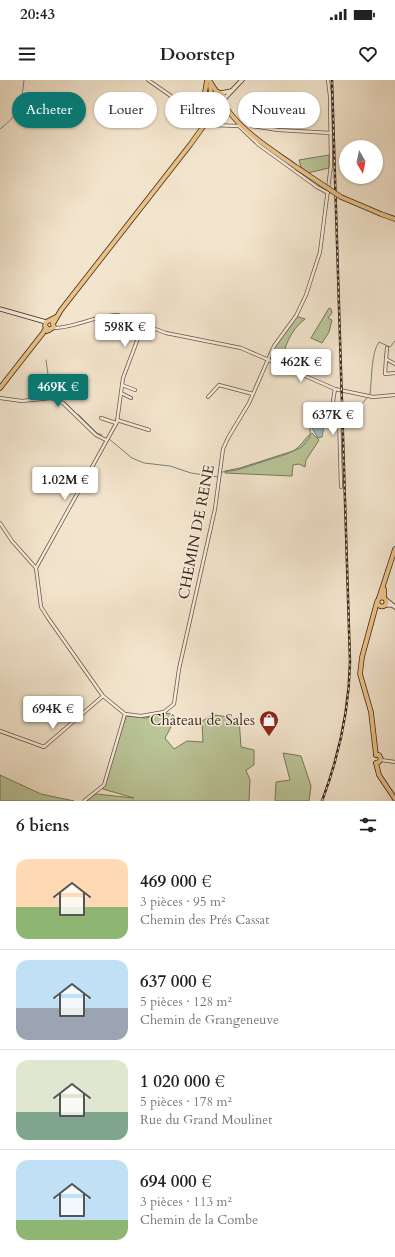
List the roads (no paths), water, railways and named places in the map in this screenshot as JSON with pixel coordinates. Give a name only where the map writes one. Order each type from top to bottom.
[{"type":"main road","points":[[208,80],[216,91]]},
{"type":"main road","points":[[208,80],[211,92]]},
{"type":"main road","points":[[0,388],[202,130],[207,112],[204,99],[208,80]]},
{"type":"main road","points":[[230,93],[242,80]]},
{"type":"main road","points":[[224,92],[234,89]]},
{"type":"main road","points":[[230,113],[257,139],[341,197],[395,219]]},
{"type":"main road","points":[[0,309],[50,325]]},
{"type":"main road","points":[[383,606],[383,592],[395,549]]},
{"type":"main road","points":[[382,599],[383,606]]},
{"type":"main road","points":[[382,599],[393,606]]},
{"type":"main road","points":[[382,599],[373,611],[362,657],[360,674],[371,712],[376,755],[373,759],[376,763],[379,775],[395,799]]},
{"type":"main road","points":[[373,611],[383,606],[393,606]]},
{"type":"main road","points":[[376,755],[380,756],[381,760],[376,763]]},
{"type":"street","points":[[148,80],[165,92]]},
{"type":"street","name":"CHEMIN DE RENE","points":[[125,714],[141,716],[164,712],[174,704],[179,669],[215,509],[223,449],[253,394],[274,346],[296,316],[306,295],[320,252],[331,165],[328,80]]},
{"type":"street","points":[[230,126],[239,126],[259,145],[317,187],[328,193]]},
{"type":"street","points":[[265,128],[331,133]]},
{"type":"street","points":[[50,325],[109,315],[118,315],[166,333],[241,348],[335,389],[373,397],[395,395]]},
{"type":"street","points":[[36,568],[117,422],[122,384],[132,351],[143,325]]},
{"type":"street","points":[[387,348],[385,374],[395,373]]},
{"type":"street","points":[[386,359],[395,364]]},
{"type":"street","points":[[122,384],[135,390]]},
{"type":"street","points":[[208,397],[219,385],[253,394]]},
{"type":"street","points":[[335,389],[333,401],[339,415],[341,487]]},
{"type":"street","points":[[121,393],[131,398]]},
{"type":"street","points":[[0,398],[29,401],[51,398],[64,403],[96,435],[106,440]]},
{"type":"street","points":[[101,418],[149,430]]},
{"type":"street","points":[[0,523],[12,541],[36,568],[41,606],[103,696],[125,714],[104,785],[84,801]]},
{"type":"street","points":[[0,731],[44,748],[103,696]]},
{"type":"street","points":[[381,760],[394,762]]},
{"type":"water","points":[[326,416],[322,437],[318,438],[312,428]]},
{"type":"waterway","points":[[0,129],[12,118],[19,108],[24,80]]},
{"type":"waterway","points":[[370,394],[373,359],[376,347],[379,342],[390,347],[395,341]]},
{"type":"waterway","points":[[46,360],[51,396],[65,402],[76,413]]},
{"type":"waterway","points":[[341,417],[349,419],[367,398]]},
{"type":"waterway","points":[[78,414],[97,433],[102,435]]},
{"type":"waterway","points":[[222,472],[237,470],[287,454],[302,447],[310,437],[310,428],[319,419],[329,415],[338,416]]},
{"type":"waterway","points":[[109,439],[132,458],[144,463],[170,466],[191,473],[218,477]]},
{"type":"railway","points":[[322,801],[342,733],[348,698],[350,662],[332,80]]},
{"type":"place","name":"Château de Sales","points":[[269,737]]}]
